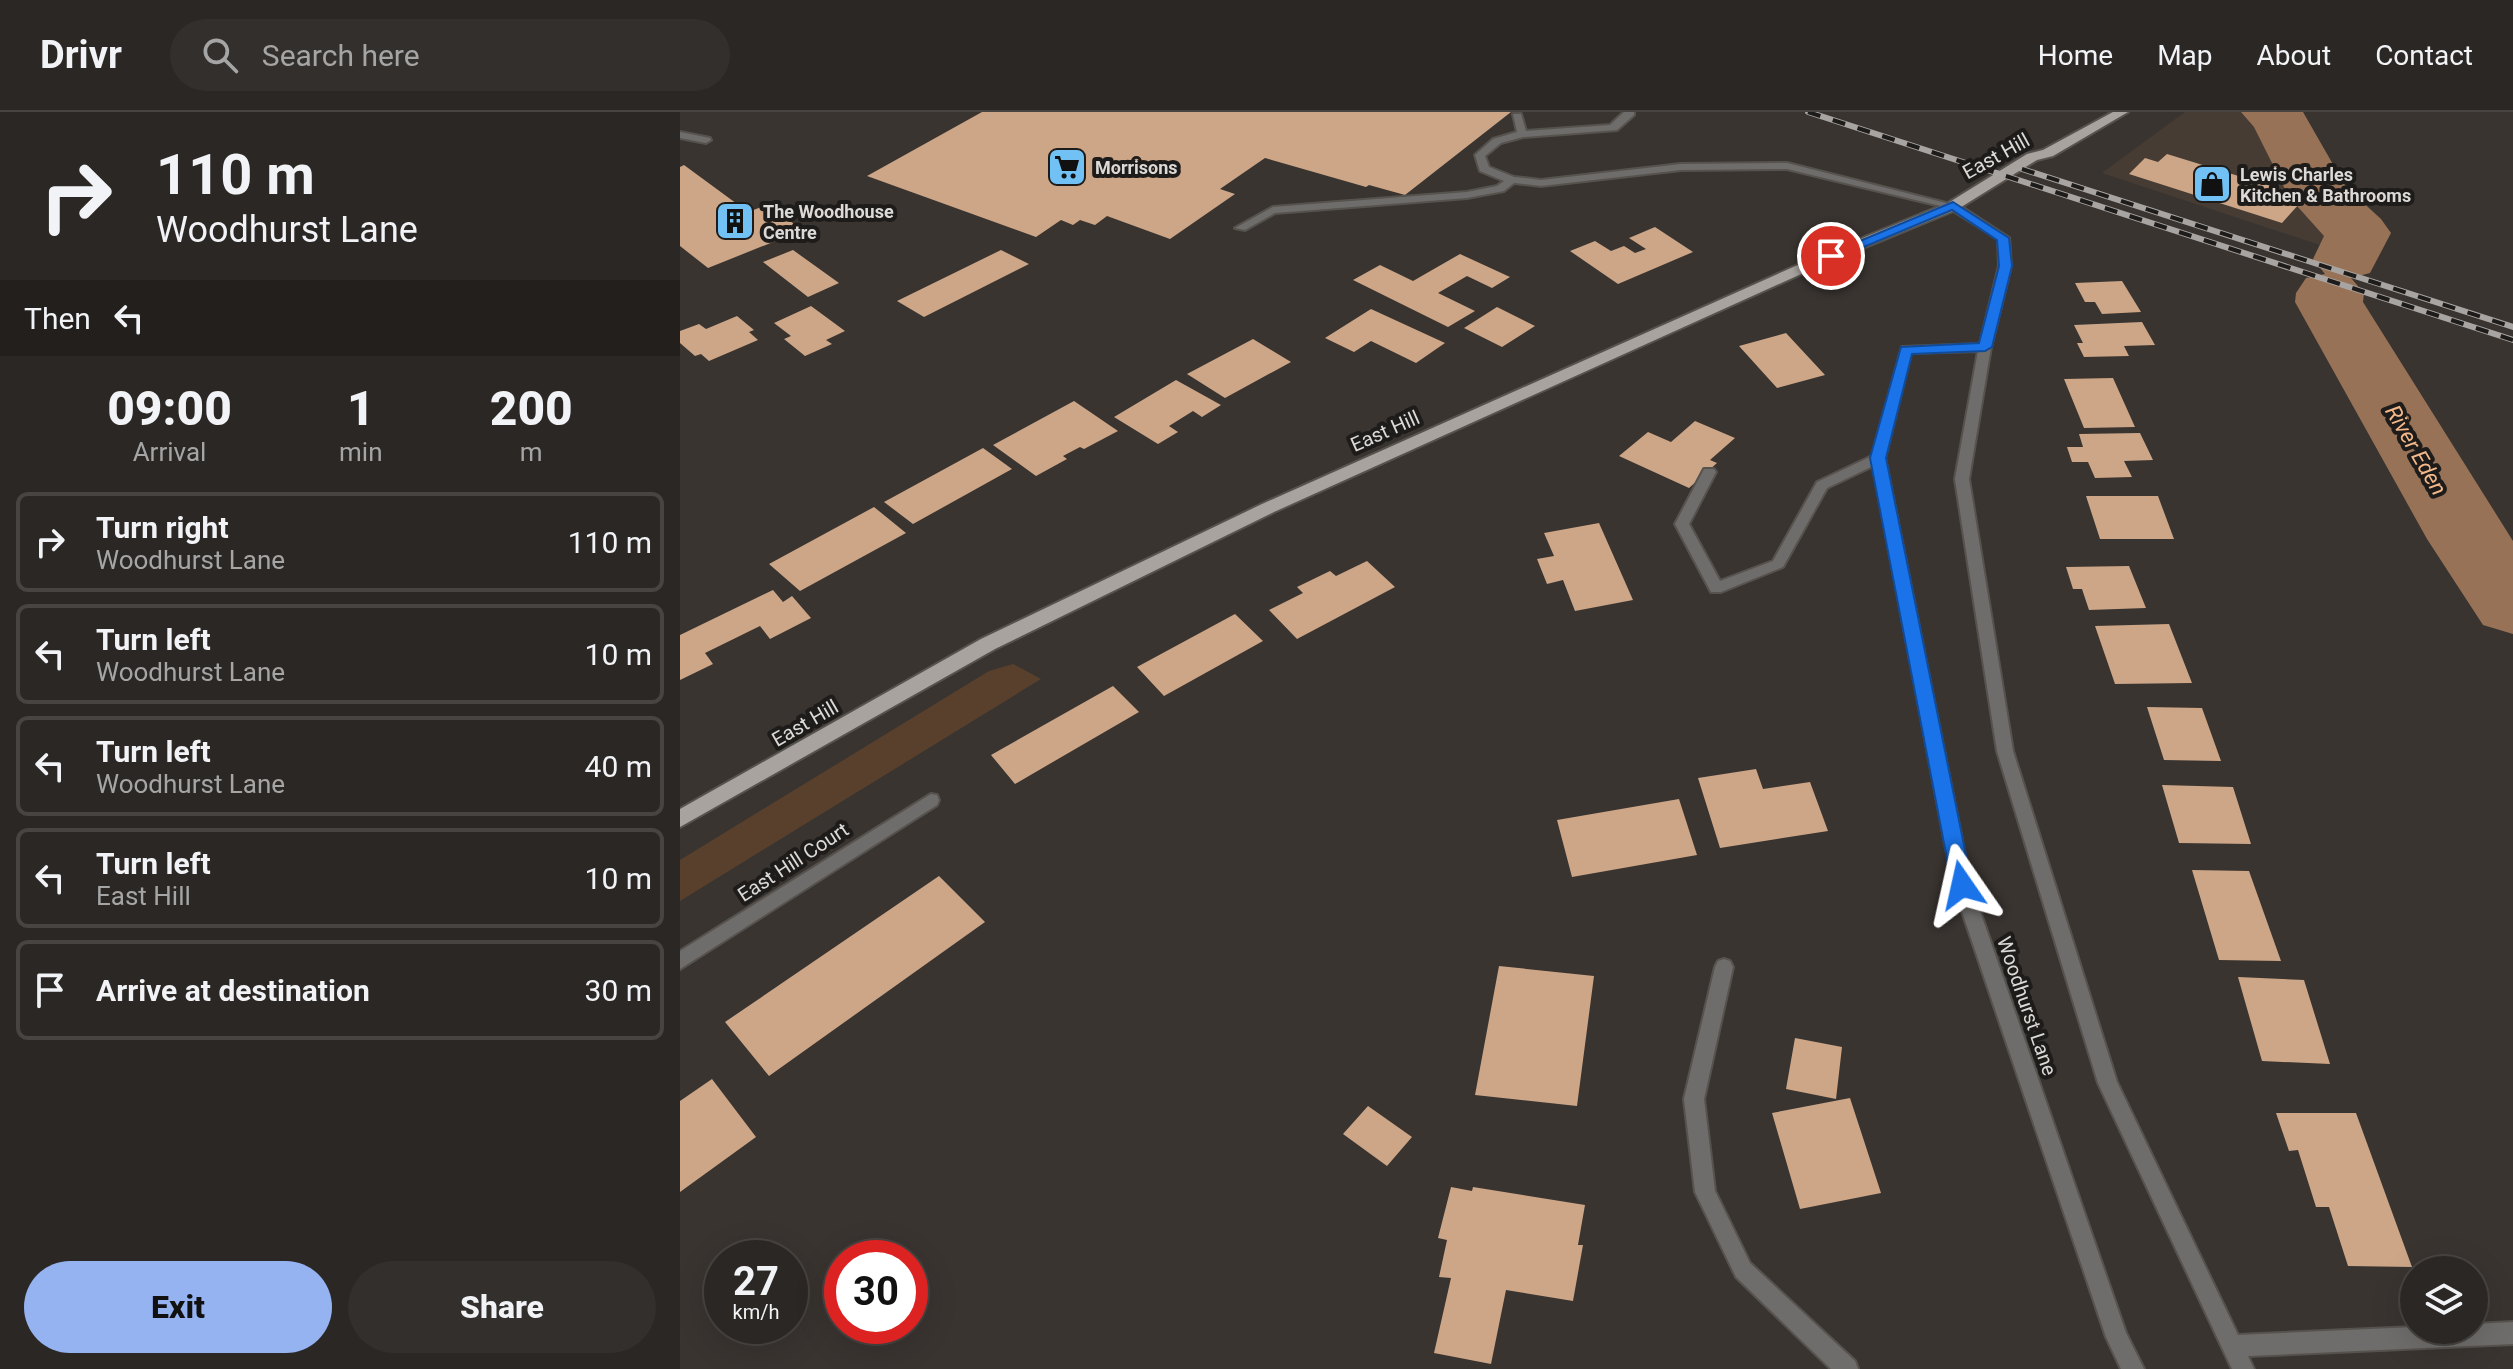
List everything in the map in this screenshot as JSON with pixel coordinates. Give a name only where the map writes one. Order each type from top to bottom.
[{"type":"main road","name":"East Hill","points":[[680,819],[988,644],[1268,508],[1814,263],[1953,206],[2032,157],[2048,153],[2122,112]]},
{"type":"street","points":[[1629,112],[1613,128],[1522,134],[1497,141],[1480,155],[1484,169],[1512,180],[1541,183],[1681,167],[1787,166],[1953,206],[2003,238],[2005,266],[1985,347],[1962,479],[2005,751],[2108,1083],[2243,1369]]},
{"type":"street","points":[[1517,116],[1522,134]]},
{"type":"street","points":[[680,135],[706,140]]},
{"type":"street","points":[[1241,228],[1273,210],[1467,195],[1500,189],[1512,180]]},
{"type":"street","name":"Woodhurst Lane","points":[[1985,347],[1906,350],[1878,458],[1962,885],[2117,1337],[2133,1369]]},
{"type":"street","points":[[1709,472],[1682,524],[1716,588],[1778,564],[1822,485],[1878,458]]},
{"type":"street","name":"East Hill Court","points":[[680,961],[931,800]]},
{"type":"street","points":[[1724,967],[1694,1099],[1705,1192],[1743,1270],[1847,1369]]},
{"type":"street","points":[[2233,1346],[2513,1333]]},
{"type":"shaded area","points":[[2185,112],[2256,112],[2266,120],[2302,190],[2341,252],[2102,173]]},
{"type":"shaded area","points":[[1013,664],[1041,679],[680,901],[680,860],[989,671]]},
{"type":"building","name":"Morrisons","points":[[982,112],[1511,112],[1405,195],[1265,158],[1220,189],[1235,194],[1170,239],[1107,216],[1095,225],[1080,220],[1073,225],[1061,220],[1036,237],[867,176]]},
{"type":"building","name":"Lewis Charles Kitchen & Bathrooms","points":[[2167,154],[2297,194],[2292,200],[2300,203],[2282,223],[2129,174],[2145,158],[2158,162]]},
{"type":"building","name":"The Woodhouse Centre","points":[[684,165],[748,212],[767,205],[803,230],[708,268],[680,246],[680,167]]},
{"type":"building","points":[[1655,227],[1693,252],[1618,284],[1570,251],[1595,241],[1611,251],[1624,246],[1635,253],[1646,249],[1629,238]]},
{"type":"building","points":[[793,250],[839,283],[808,297],[763,262]]},
{"type":"building","points":[[1001,250],[1029,264],[924,317],[897,301]]},
{"type":"building","points":[[1460,254],[1510,277],[1492,288],[1467,276],[1438,293],[1475,311],[1448,327],[1353,280],[1380,265],[1413,281]]},
{"type":"building","points":[[2122,281],[2141,312],[2102,314],[2095,302],[2085,302],[2075,283]]},
{"type":"building","points":[[811,306],[845,331],[826,340],[832,344],[805,356],[784,339],[791,336],[774,323]]},
{"type":"building","points":[[1497,307],[1535,326],[1502,347],[1464,328]]},
{"type":"building","points":[[1371,309],[1445,343],[1416,363],[1371,341],[1354,352],[1325,338]]},
{"type":"building","points":[[737,316],[754,330],[749,332],[758,340],[709,361],[701,354],[695,356],[680,343],[680,331],[699,324],[706,329]]},
{"type":"building","points":[[2142,322],[2155,345],[2124,346],[2129,356],[2084,357],[2077,343],[2083,343],[2074,325]]},
{"type":"building","points":[[1786,333],[1825,375],[1777,388],[1739,346]]},
{"type":"building","points":[[1253,339],[1291,362],[1225,398],[1187,374]]},
{"type":"building","points":[[2113,378],[2135,427],[2084,428],[2064,379]]},
{"type":"building","points":[[1176,380],[1221,405],[1202,417],[1193,411],[1169,426],[1178,432],[1158,444],[1114,417]]},
{"type":"building","points":[[1074,401],[1118,431],[1063,456],[1067,459],[1036,476],[993,445]]},
{"type":"building","points":[[1695,421],[1735,438],[1710,460],[1717,463],[1689,488],[1619,456],[1648,432],[1671,442]]},
{"type":"building","points":[[2140,433],[2153,460],[2124,461],[2132,477],[2095,478],[2088,462],[2072,462],[2067,447],[2083,447],[2079,434]]},
{"type":"building","points":[[983,448],[1012,469],[913,524],[884,502]]},
{"type":"building","points":[[2086,496],[2158,496],[2174,539],[2100,539]]},
{"type":"building","points":[[874,507],[906,533],[800,591],[769,564]]},
{"type":"building","points":[[1599,523],[1633,600],[1575,611],[1563,580],[1547,584],[1537,559],[1554,556],[1544,533]]},
{"type":"building","points":[[1367,561],[1395,587],[1297,639],[1269,610],[1303,593],[1297,587],[1330,571],[1336,576]]},
{"type":"building","points":[[2129,566],[2146,608],[2089,610],[2082,589],[2073,589],[2066,567]]},
{"type":"building","points":[[773,590],[783,602],[792,596],[811,618],[770,639],[760,626],[705,653],[713,664],[680,680],[680,635]]},
{"type":"building","points":[[1235,614],[1263,641],[1164,696],[1137,667]]},
{"type":"building","points":[[2169,624],[2192,683],[2115,684],[2095,626]]},
{"type":"building","points":[[1113,686],[1139,712],[1015,784],[991,755]]},
{"type":"building","points":[[2147,707],[2202,708],[2221,761],[2164,760]]},
{"type":"building","points":[[1756,769],[1763,789],[1810,782],[1828,831],[1720,848],[1698,778]]},
{"type":"building","points":[[2162,785],[2233,787],[2251,844],[2179,843]]},
{"type":"building","points":[[1679,799],[1697,855],[1572,877],[1557,820]]},
{"type":"building","points":[[2192,870],[2249,871],[2281,961],[2219,960]]},
{"type":"building","points":[[939,876],[985,922],[769,1076],[725,1022]]},
{"type":"building","points":[[1499,966],[1594,976],[1577,1106],[1475,1095]]},
{"type":"building","points":[[2238,977],[2304,980],[2330,1064],[2262,1061]]},
{"type":"building","points":[[1795,1038],[1842,1047],[1836,1099],[1786,1089]]},
{"type":"building","points":[[712,1079],[756,1137],[680,1192],[680,1101]]},
{"type":"building","points":[[1850,1098],[1881,1193],[1800,1209],[1772,1113]]},
{"type":"building","points":[[1368,1106],[1412,1137],[1387,1166],[1343,1134]]},
{"type":"building","points":[[2276,1113],[2356,1113],[2408,1256],[2400,1256],[2400,1267],[2348,1266],[2329,1207],[2316,1207],[2298,1150],[2289,1151]]},
{"type":"building","points":[[1451,1187],[1472,1191],[1473,1187],[1585,1205],[1578,1245],[1583,1245],[1573,1301],[1506,1290],[1491,1364],[1434,1353],[1451,1278],[1439,1277],[1447,1240],[1438,1238]]},
{"type":"waterway","name":"River Eden","points":[[2270,112],[2278,118],[2320,197],[2358,233],[2346,259]]},
{"type":"waterway","name":"River Eden","points":[[2330,293],[2329,302],[2468,539],[2513,604]]},
{"type":"railway","points":[[1808,112],[2513,340]]},
{"type":"railway","points":[[2022,169],[2513,327]]},
{"type":"place","name":"Morrisons","points":[[1067,167]]},
{"type":"place","name":"Lewis Charles Kitchen & Bathrooms","points":[[2212,184]]},
{"type":"place","name":"The Woodhouse Centre","points":[[735,221]]},
{"type":"route","points":[[1831,256],[1953,206],[2003,238],[2005,266],[1985,347],[1906,350],[1878,458],[1962,885]]}]
